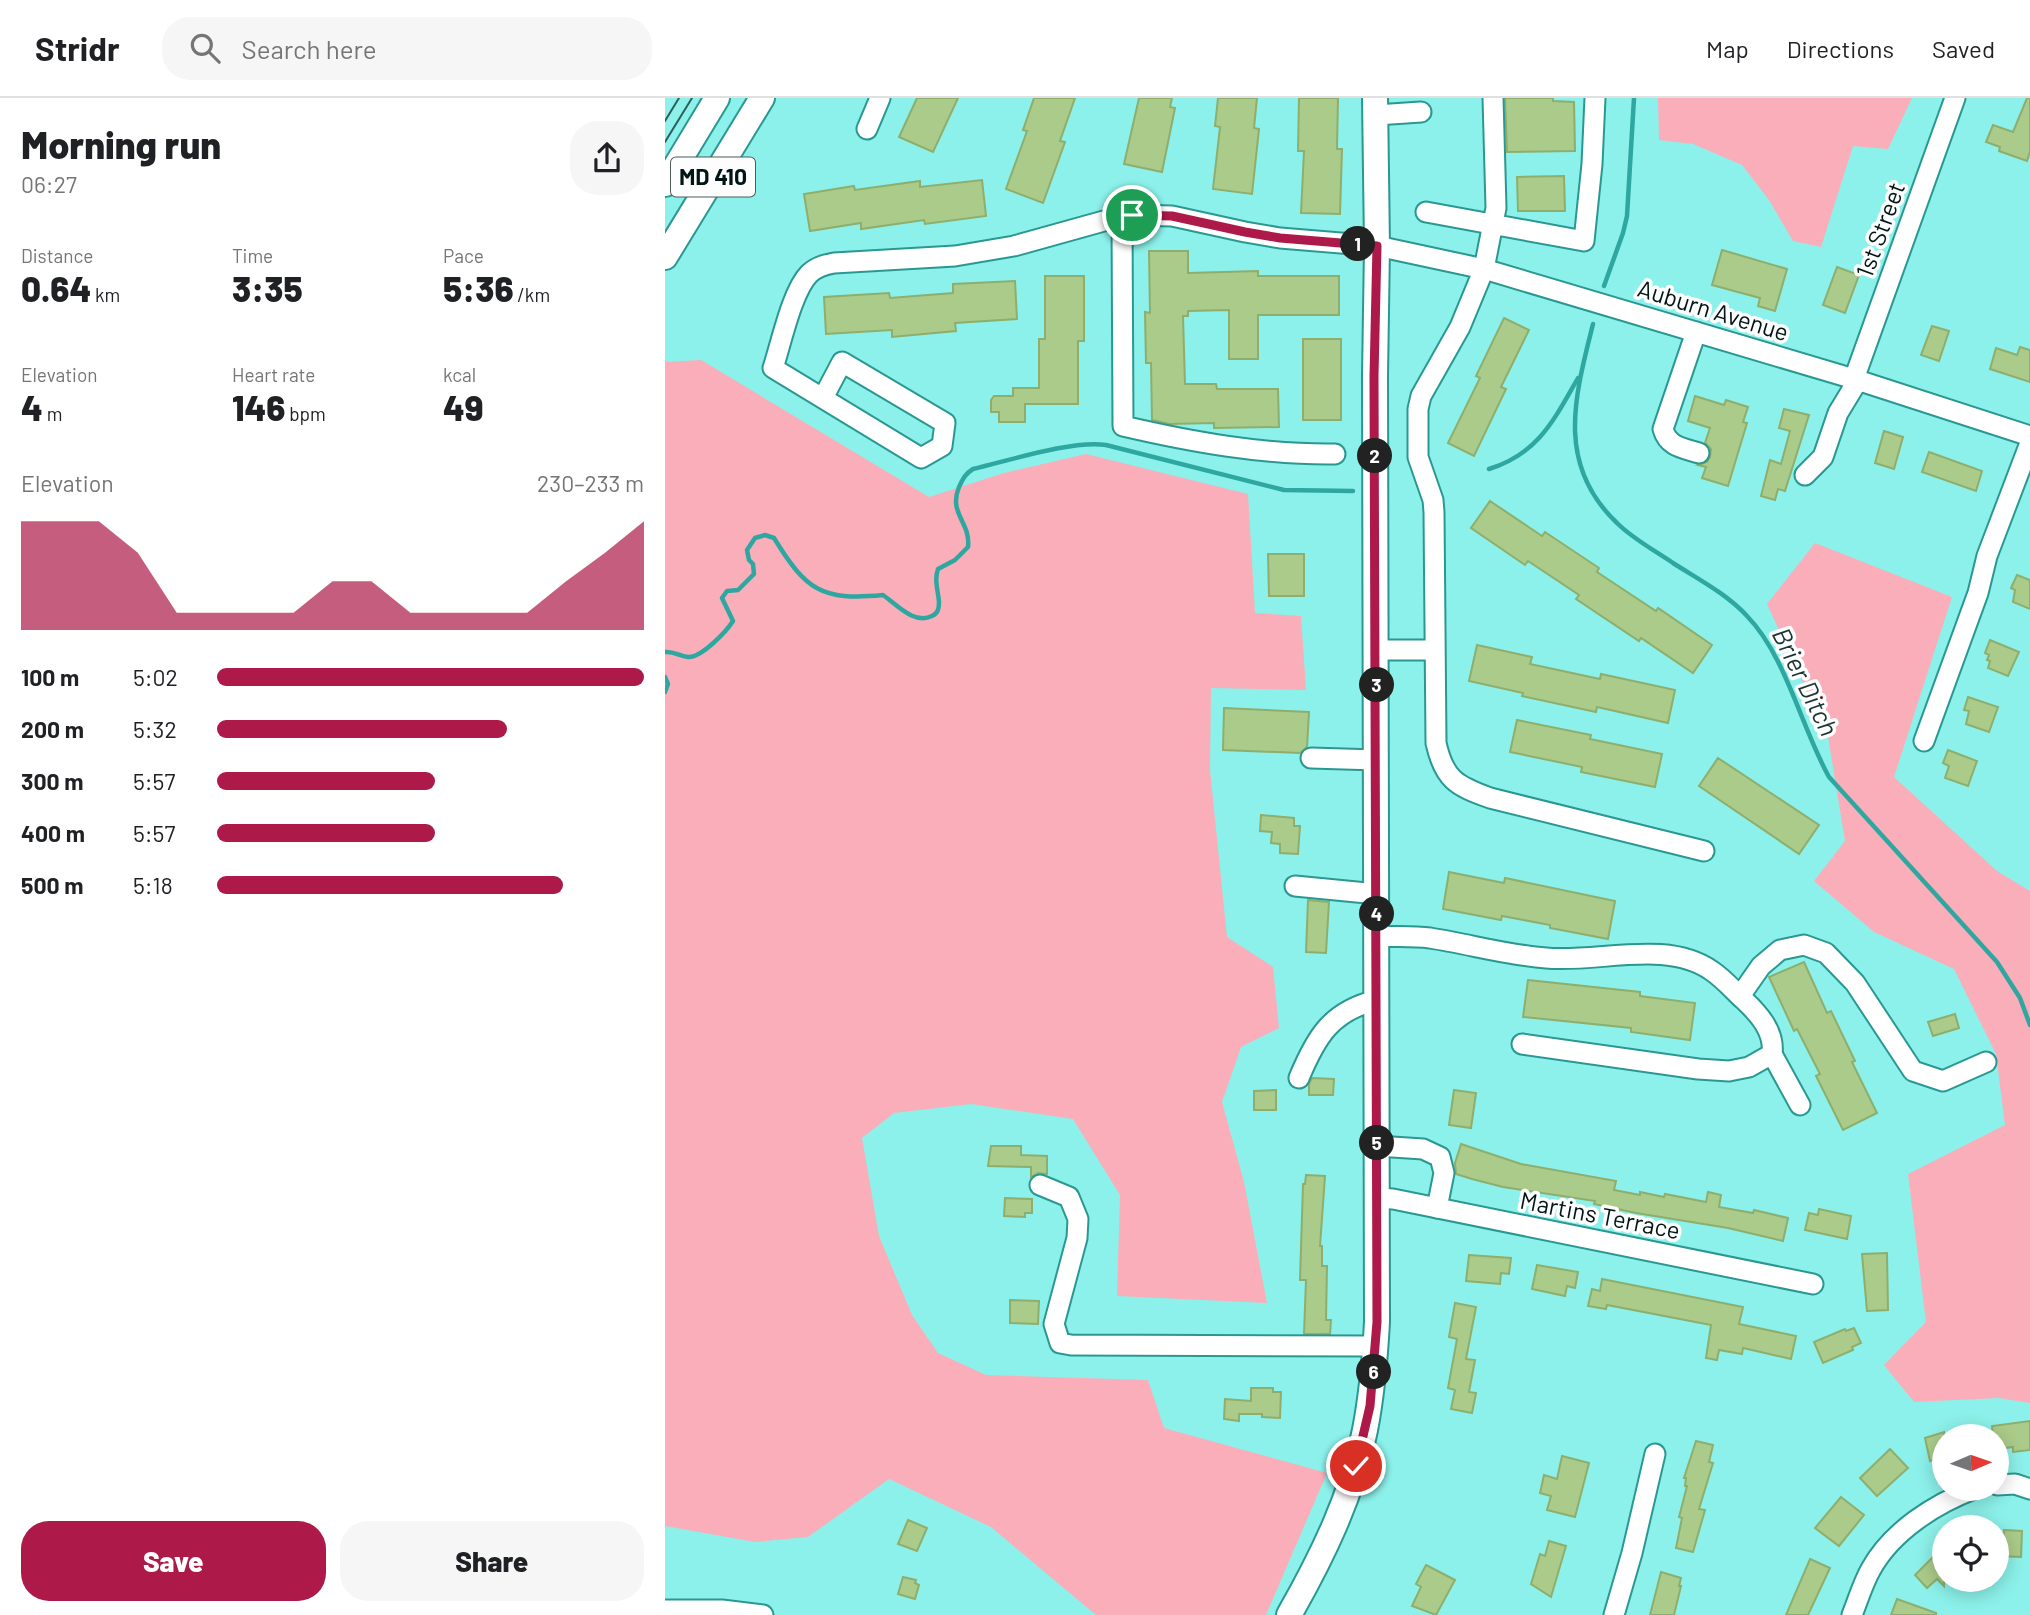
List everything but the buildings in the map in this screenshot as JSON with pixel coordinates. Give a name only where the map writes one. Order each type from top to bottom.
[{"type":"main road","name":"MD 410","points":[[665,184],[717,98]]},
{"type":"main road","name":"MD 410","points":[[665,257],[762,98]]},
{"type":"main road","points":[[1289,1615],[1329,1537],[1356,1466],[1370,1406],[1375,1346],[1375,106]]},
{"type":"street","points":[[867,129],[880,98]]},
{"type":"street","points":[[1493,98],[1496,208],[1484,269],[1460,327],[1421,396],[1418,409],[1418,457],[1433,500],[1434,512],[1436,743],[1441,765],[1447,774],[1462,786],[1490,798],[1704,850]]},
{"type":"street","points":[[1426,212],[1584,241],[1593,164],[1595,98]]},
{"type":"street","name":"1st Street","points":[[1805,475],[1823,457],[1838,412],[1856,380],[1955,98]]},
{"type":"street","points":[[1375,106],[1421,112]]},
{"type":"street","name":"Auburn Avenue","points":[[823,398],[773,368],[797,294],[811,272],[823,265],[955,256],[1014,246],[1122,217],[1172,216],[1280,238],[1377,246],[1484,269],[1856,380],[2030,436]]},
{"type":"street","points":[[1122,217],[1123,426],[1266,451],[1335,454]]},
{"type":"street","points":[[1696,332],[1663,429],[1666,438],[1673,445],[1699,453]]},
{"type":"street","points":[[842,362],[945,423],[942,446],[921,458],[823,398],[842,362]]},
{"type":"street","points":[[1924,741],[1978,593],[1987,556],[2030,443]]},
{"type":"street","points":[[1377,650],[1434,650]]},
{"type":"street","points":[[1311,758],[1377,760]]},
{"type":"street","points":[[1295,886],[1377,894]]},
{"type":"street","points":[[1377,936],[1429,938],[1493,952],[1548,958],[1673,955],[1712,971],[1763,1019],[1773,1045],[1772,1054],[1800,1105]]},
{"type":"street","points":[[1740,996],[1761,966],[1780,950],[1804,945],[1826,953],[1855,983],[1913,1071],[1943,1081],[1986,1062]]},
{"type":"street","points":[[1299,1078],[1312,1046],[1336,1017],[1377,1000]]},
{"type":"street","points":[[1522,1044],[1729,1071],[1749,1067],[1772,1054]]},
{"type":"street","points":[[1377,1146],[1423,1149],[1440,1157],[1444,1173],[1437,1208]]},
{"type":"street","points":[[1040,1185],[1069,1197],[1078,1219],[1077,1238],[1055,1324],[1060,1343],[1375,1346]]},
{"type":"street","name":"Martins Terrace","points":[[1377,1198],[1812,1284]]},
{"type":"street","points":[[1614,1615],[1632,1553],[1655,1454]]},
{"type":"street","points":[[2009,1485],[2030,1489]]},
{"type":"street","points":[[1852,1615],[1871,1569],[1881,1554],[1899,1535],[1945,1502]]},
{"type":"street","points":[[669,1606],[763,1615]]},
{"type":"shaded area","points":[[1658,98],[1912,98],[1888,149],[1853,146],[1821,247],[1793,241],[1769,200],[1742,165],[1693,144],[1659,140]]},
{"type":"shaded area","points":[[701,360],[929,497],[1004,473],[1086,454],[1248,494],[1255,613],[1301,616],[1306,690],[1211,688],[1210,770],[1227,937],[1273,967],[1279,1028],[1241,1047],[1222,1102],[1244,1182],[1267,1303],[1117,1296],[1120,1195],[1073,1119],[971,1104],[894,1113],[862,1138],[879,1236],[912,1315],[938,1353],[986,1375],[1148,1380],[1164,1428],[1327,1473],[1266,1615],[1096,1615],[991,1527],[889,1479],[808,1537],[755,1542],[665,1526],[665,362]]},
{"type":"shaded area","points":[[1815,543],[1952,597],[1894,777],[1997,871],[2030,891],[2030,1403],[1999,1398],[1914,1402],[1884,1365],[1926,1322],[1908,1174],[2005,1125],[1996,1054],[1954,969],[1874,932],[1814,881],[1845,841],[1828,737],[1767,604]]},
{"type":"waterway","name":"Brier Ditch","points":[[1604,286],[1627,216],[1634,98]]},
{"type":"waterway","name":"Brier Ditch","points":[[1593,324],[1580,377],[1575,428],[1577,453],[1597,500],[1630,534],[1721,594],[1739,608],[1761,632],[1783,671],[1829,777],[1997,962],[2020,998],[2030,1025]]},
{"type":"waterway","points":[[1489,469],[1520,454],[1543,434],[1578,378]]},
{"type":"waterway","points":[[665,652],[693,656],[713,644],[725,631],[733,621],[722,598],[727,591],[738,590],[754,574],[747,550],[755,538],[765,535],[774,538],[796,570],[817,588],[844,596],[883,595],[912,616],[932,616],[939,607],[936,581],[938,569],[955,560],[968,547],[968,538],[956,504],[956,496],[965,477],[973,469],[1040,452],[1092,444],[1106,445],[1284,490],[1353,491]]},
{"type":"waterway","points":[[665,677],[668,684],[665,692]]},
{"type":"tram line","points":[[665,121],[679,98]]},
{"type":"tram line","points":[[665,142],[692,98]]},
{"type":"route","points":[[1132,215],[1198,220],[1280,238],[1377,246],[1374,376],[1377,1322],[1370,1406],[1356,1466]]}]
